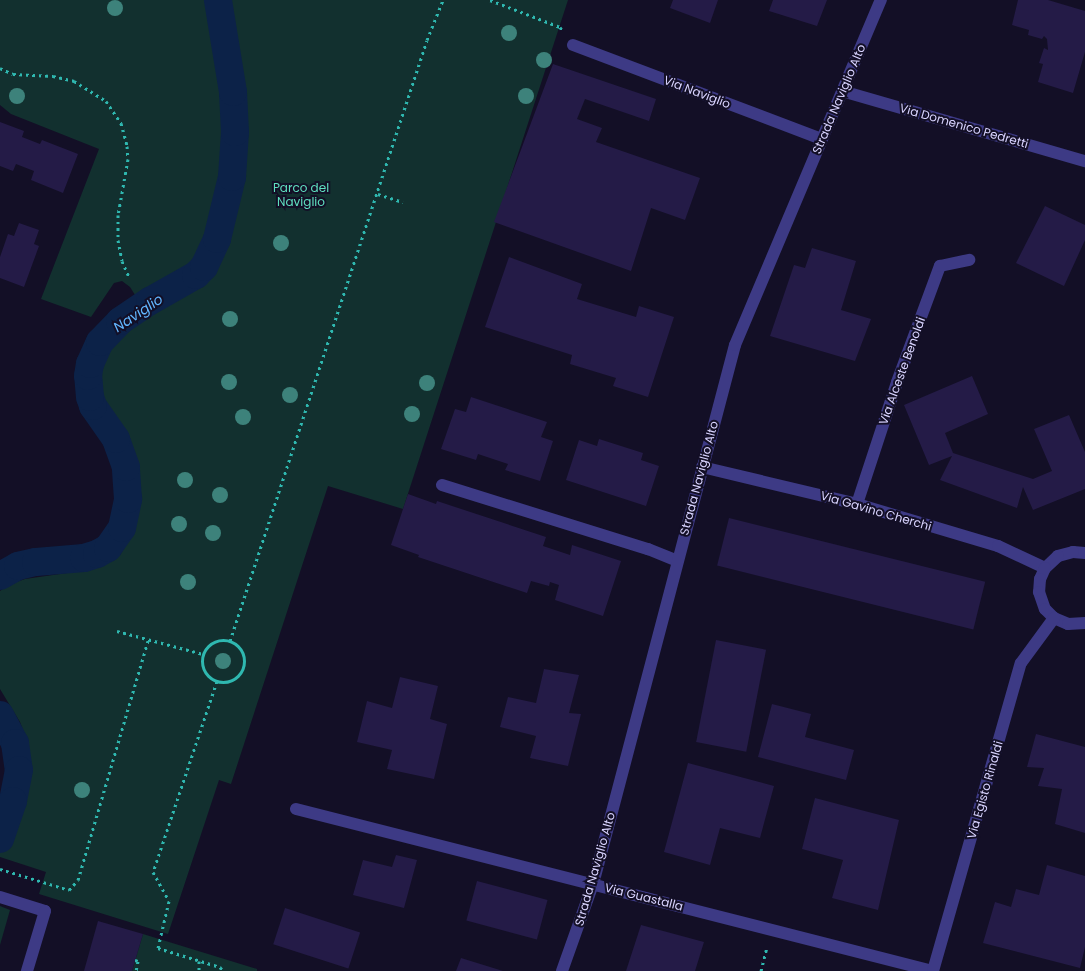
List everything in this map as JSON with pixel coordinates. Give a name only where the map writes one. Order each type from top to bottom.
[{"type":"street","name":"Strada Naviglio Alto","points":[[562,971],[593,884],[734,345],[881,0]]},
{"type":"street","name":"Via Naviglio","points":[[573,45],[822,138]]},
{"type":"street","name":"Via Domenico Pedretti","points":[[842,91],[1085,161]]},
{"type":"street","name":"Via Alceste Benoldi","points":[[857,504],[896,382],[940,266],[969,260]]},
{"type":"street","name":"Via Gavino Cherchi","points":[[702,466],[857,504],[998,546],[1045,568]]},
{"type":"street","points":[[442,485],[648,549],[677,561]]},
{"type":"street","points":[[1085,553],[1074,552],[1058,556],[1045,568],[1040,578],[1039,592],[1045,609],[1054,618],[1068,624],[1085,623]]},
{"type":"street","name":"Via Egisto Rinaldi","points":[[933,971],[1021,663],[1054,618]]},
{"type":"street","name":"Via Guastalla","points":[[296,809],[933,971]]},
{"type":"street","points":[[0,897],[44,911],[27,971]]},
{"type":"path","points":[[230,641],[424,49],[443,0]]},
{"type":"path","points":[[490,0],[560,27],[573,45]]},
{"type":"path","points":[[0,68],[13,74],[53,76],[74,80],[106,101],[121,123],[128,159],[118,215],[118,240],[122,261],[129,277]]},
{"type":"path","points":[[378,194],[403,202]]},
{"type":"path","points":[[117,631],[204,654]]},
{"type":"path","points":[[0,869],[69,890],[78,880],[148,640]]},
{"type":"path","points":[[217,641],[230,641],[240,649],[243,655],[242,669],[234,679],[217,681],[204,670],[204,654],[210,645],[217,641]]},
{"type":"path","points":[[217,681],[153,872],[169,900],[158,948],[220,967],[223,971]]},
{"type":"path","points":[[135,960],[138,961],[136,971]]},
{"type":"path","points":[[199,961],[199,971]]},
{"type":"green space","name":"Parco del Naviglio","points":[[0,0],[568,0],[403,509],[328,486],[231,784],[219,780],[168,934],[39,894],[46,872],[0,857],[0,851],[18,816],[24,798],[30,758],[28,743],[20,722],[0,689],[0,591],[8,585],[25,579],[88,570],[102,565],[120,555],[127,544],[138,511],[140,494],[135,460],[124,432],[102,395],[98,382],[97,366],[101,352],[109,339],[132,321],[147,314],[130,287],[122,281],[114,283],[91,317],[41,299],[99,149],[11,114],[0,105]]},
{"type":"green space","points":[[0,906],[10,910],[0,945]]},
{"type":"green space","points":[[143,934],[257,969],[257,971],[132,971]]},
{"type":"building","points":[[673,0],[718,0],[710,23],[670,8]]},
{"type":"building","points":[[773,0],[827,0],[817,26],[769,11]]},
{"type":"building","points":[[1018,0],[1048,0],[1085,11],[1085,52],[1073,93],[1038,82],[1043,64],[1039,63],[1044,48],[1048,50],[1047,39],[1044,36],[1042,39],[1028,35],[1029,30],[1012,25]]},
{"type":"building","points":[[553,64],[656,99],[649,121],[585,99],[577,119],[602,128],[596,142],[700,178],[685,220],[651,208],[631,271],[494,222]]},
{"type":"building","points":[[0,122],[24,131],[22,137],[40,144],[42,140],[78,154],[63,193],[31,180],[34,171],[16,164],[13,171],[0,166]]},
{"type":"building","points":[[1045,206],[1085,225],[1085,240],[1064,286],[1016,263]]},
{"type":"building","points":[[19,223],[39,230],[34,244],[39,246],[24,287],[0,278],[0,257],[8,234],[14,236]]},
{"type":"building","points":[[812,248],[856,261],[841,310],[871,319],[855,361],[770,336],[794,265],[805,268]]},
{"type":"building","points":[[509,257],[582,284],[577,299],[636,317],[639,306],[674,317],[648,397],[613,386],[616,378],[570,364],[572,355],[485,327]]},
{"type":"building","points":[[972,376],[988,414],[945,433],[953,453],[1033,479],[1052,471],[1034,429],[1069,415],[1085,452],[1085,489],[1033,510],[1023,487],[1017,508],[940,480],[952,456],[929,465],[904,405]]},
{"type":"building","points":[[471,397],[547,422],[541,437],[553,441],[540,481],[505,470],[508,464],[478,454],[476,460],[441,449],[455,409],[466,412]]},
{"type":"building","points":[[599,439],[643,453],[641,460],[659,466],[646,506],[566,480],[579,440],[597,446]]},
{"type":"building","points":[[408,494],[436,504],[437,501],[546,537],[543,546],[570,555],[572,545],[621,561],[603,616],[555,600],[559,585],[550,582],[549,586],[531,581],[527,593],[418,557],[419,555],[391,545]]},
{"type":"building","points":[[729,518],[985,582],[973,629],[717,566]]},
{"type":"building","points":[[716,640],[766,650],[746,752],[696,742]]},
{"type":"building","points":[[544,669],[579,675],[569,713],[581,714],[568,766],[530,758],[536,736],[500,727],[508,697],[536,703]]},
{"type":"building","points":[[400,677],[438,686],[430,719],[447,724],[434,779],[387,769],[392,750],[357,742],[367,701],[392,708]]},
{"type":"building","points":[[772,704],[811,714],[805,737],[854,750],[846,780],[758,757]]},
{"type":"building","points":[[1036,734],[1085,747],[1085,833],[1055,824],[1062,789],[1038,786],[1044,768],[1027,767]]},
{"type":"building","points":[[688,763],[774,786],[760,838],[720,828],[710,865],[664,852]]},
{"type":"building","points":[[815,798],[899,820],[878,910],[832,898],[843,860],[802,849]]},
{"type":"building","points":[[396,855],[417,860],[404,908],[353,895],[363,860],[392,867]]},
{"type":"building","points":[[1047,865],[1085,876],[1085,947],[1080,968],[983,943],[995,902],[1011,907],[1016,889],[1039,895]]},
{"type":"building","points":[[477,881],[548,900],[537,939],[466,921]]},
{"type":"building","points":[[285,908],[360,932],[348,969],[273,944]]},
{"type":"building","points":[[98,921],[143,934],[132,971],[84,971]]},
{"type":"building","points":[[641,925],[704,942],[695,971],[626,971]]},
{"type":"building","points":[[461,958],[503,971],[456,971]]},
{"type":"waterway","name":"Naviglio","points":[[0,576],[18,566],[36,562],[84,558],[97,554],[108,548],[122,528],[128,499],[126,467],[116,439],[93,406],[88,376],[90,364],[100,342],[120,321],[150,301],[196,275],[204,267],[217,239],[232,177],[235,132],[233,92],[218,0]]},
{"type":"waterway","name":"Naviglio","points":[[0,715],[15,743],[19,770],[13,801],[0,839]]}]
